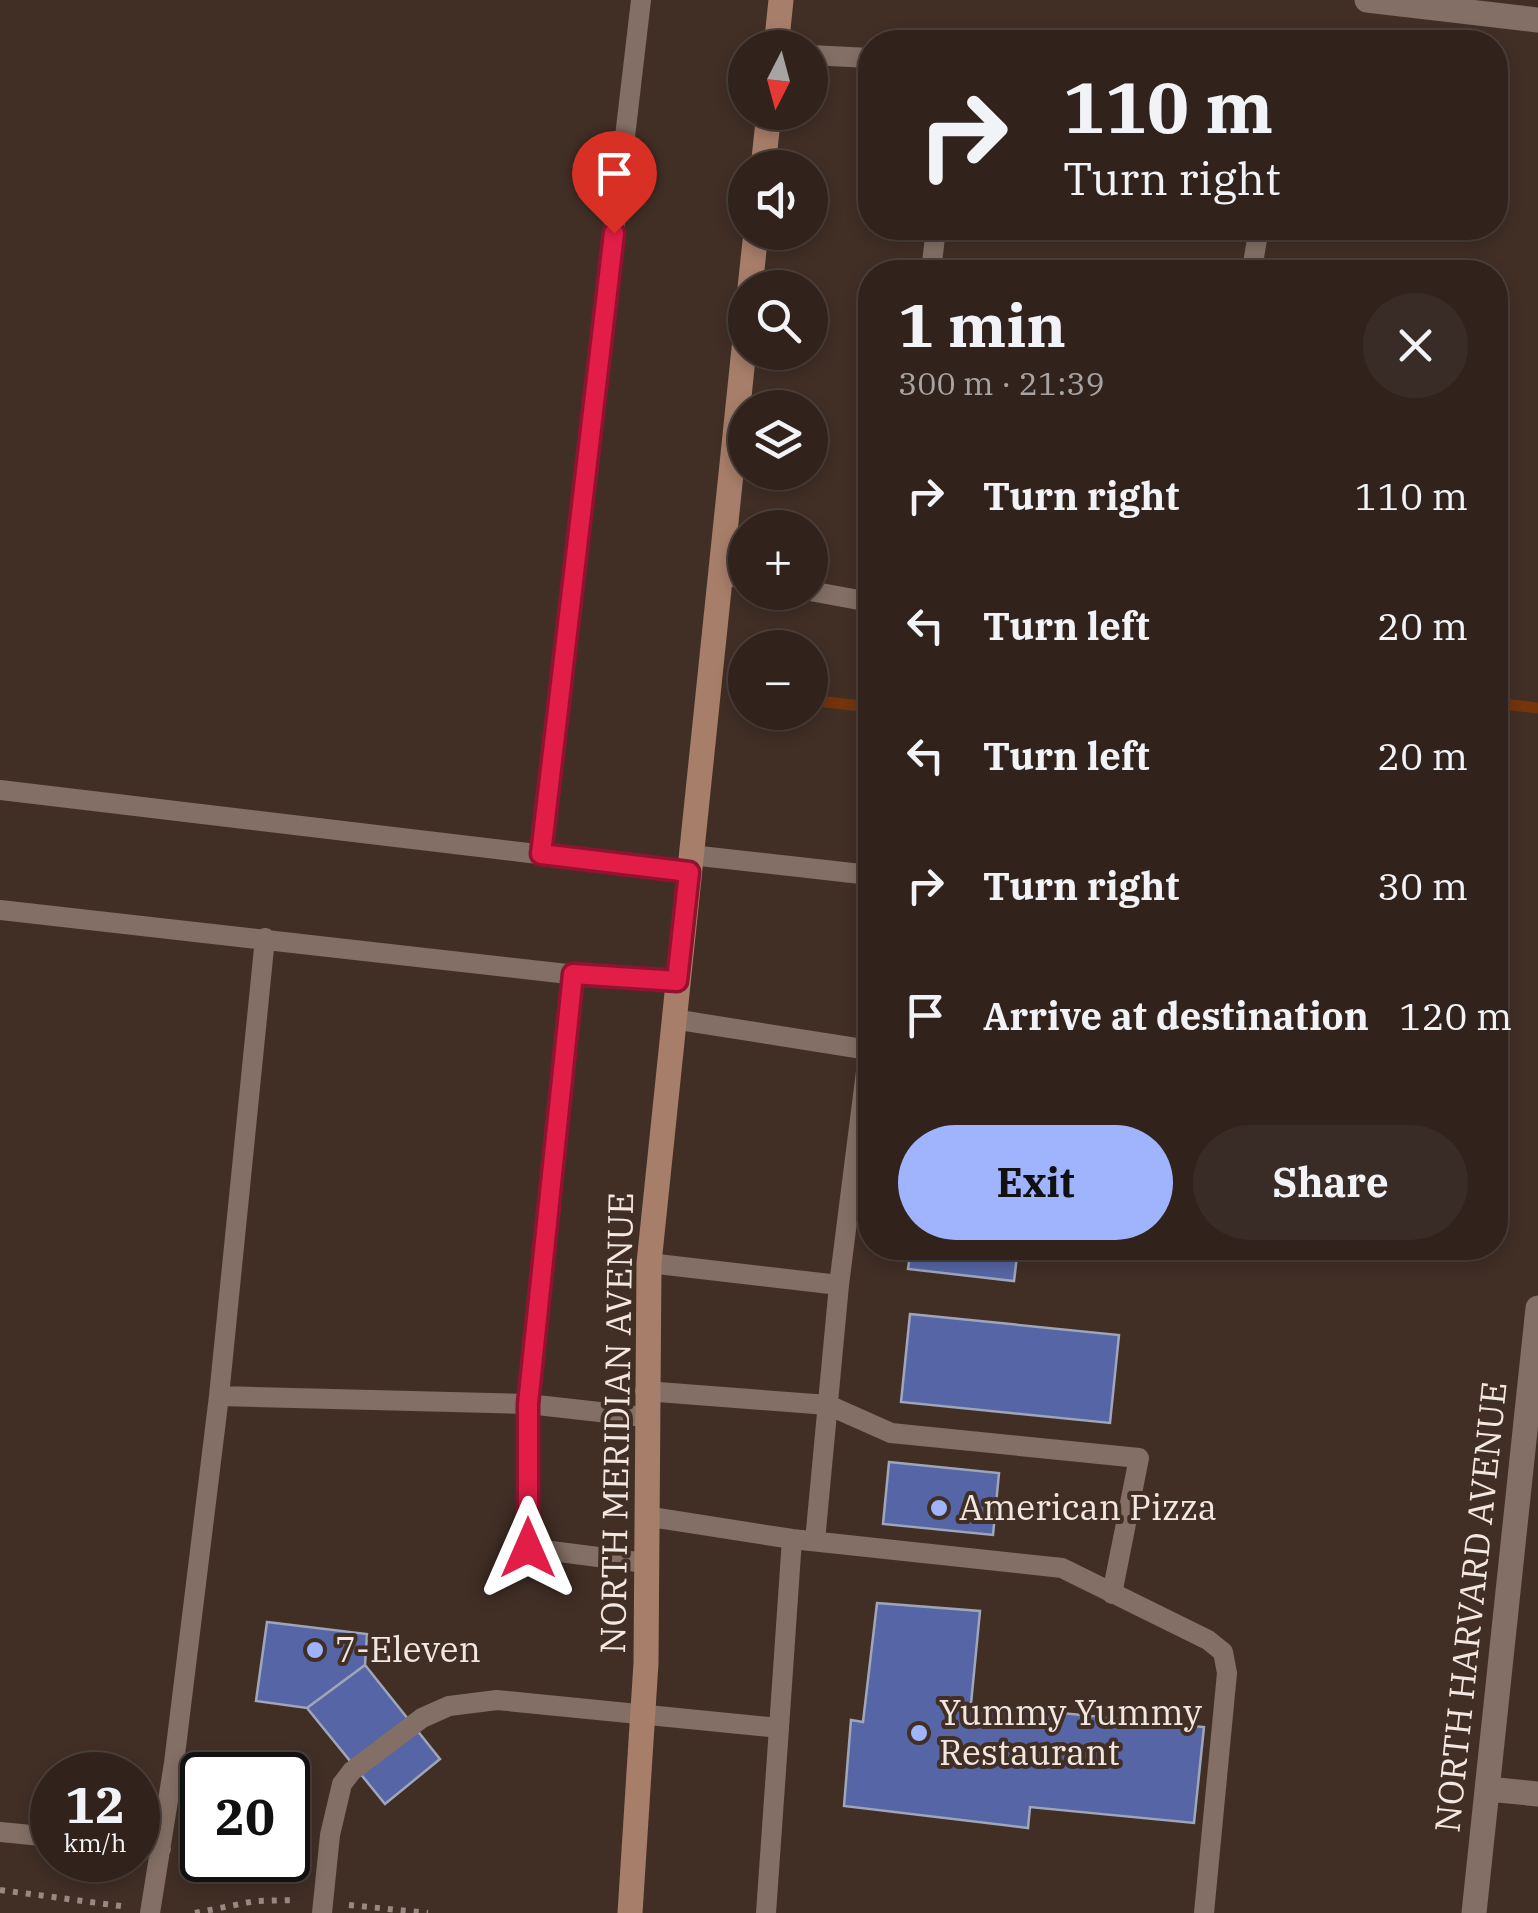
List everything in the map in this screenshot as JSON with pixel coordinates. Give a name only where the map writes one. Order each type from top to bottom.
[{"type":"main road","points":[[778,30],[781,0]]},
{"type":"main road","name":"NORTH MERIDIAN AVENUE","points":[[736,510],[743,370]]},
{"type":"main road","name":"NORTH MERIDIAN AVENUE","points":[[630,1913],[644,1714],[649,1263],[690,864],[728,604]]},
{"type":"street","points":[[1367,0],[1538,20]]},
{"type":"street","name":"NORTH HARVARD AVENUE","points":[[1474,1913],[1538,1308]]},
{"type":"street","points":[[1488,1789],[1538,1794]]},
{"type":"lane","points":[[541,854],[641,0]]},
{"type":"lane","points":[[828,56],[858,57]]},
{"type":"lane","points":[[828,594],[858,600]]},
{"type":"lane","points":[[0,790],[541,854],[858,874]]},
{"type":"lane","points":[[0,910],[573,974],[677,981]]},
{"type":"lane","points":[[150,1913],[219,1396],[266,938]]},
{"type":"lane","points":[[573,974],[528,1404],[528,1548],[645,1563]]},
{"type":"lane","points":[[673,1019],[858,1048]]},
{"type":"lane","points":[[815,1541],[858,1139]]},
{"type":"lane","points":[[649,1263],[840,1284]]},
{"type":"lane","points":[[219,1396],[528,1404],[828,1405],[891,1433],[1138,1458],[1112,1594]]},
{"type":"lane","points":[[645,1516],[792,1539],[1062,1568],[1190,1630],[1223,1652],[1227,1673],[1204,1913]]},
{"type":"lane","points":[[766,1913],[792,1539]]},
{"type":"lane","points":[[322,1913],[330,1836],[342,1784],[352,1770],[422,1718],[448,1706],[497,1700],[779,1728]]},
{"type":"lane","points":[[0,1832],[30,1835]]},
{"type":"path","points":[[0,1890],[74,1899]]},
{"type":"path","points":[[195,1913],[282,1899]]},
{"type":"path","points":[[354,1905],[428,1913]]},
{"type":"building","points":[[909,1260],[1017,1260],[1014,1281],[908,1269]]},
{"type":"building","points":[[910,1314],[1119,1335],[1110,1423],[901,1402]]},
{"type":"building","points":[[889,1462],[999,1473],[993,1535],[883,1524]]},
{"type":"building","points":[[877,1603],[980,1611],[971,1704],[1204,1727],[1194,1823],[1030,1807],[1028,1828],[844,1806],[851,1720],[863,1722]]},
{"type":"building","name":"7-Eleven","points":[[267,1622],[367,1634],[365,1665],[307,1708],[256,1701]]},
{"type":"building","name":"7-Eleven","points":[[365,1665],[440,1759],[385,1804],[307,1708]]},
{"type":"waterway","points":[[828,702],[858,706]]},
{"type":"waterway","points":[[1508,705],[1538,708]]},
{"type":"place","name":"American Pizza","points":[[939,1508]]},
{"type":"place","name":"7-Eleven","points":[[315,1650]]},
{"type":"place","name":"Yummy Yummy Restaurant","points":[[919,1733]]},
{"type":"route","points":[[528,1548],[528,1404],[573,974],[677,981],[689,872],[541,854],[614,233]]}]
